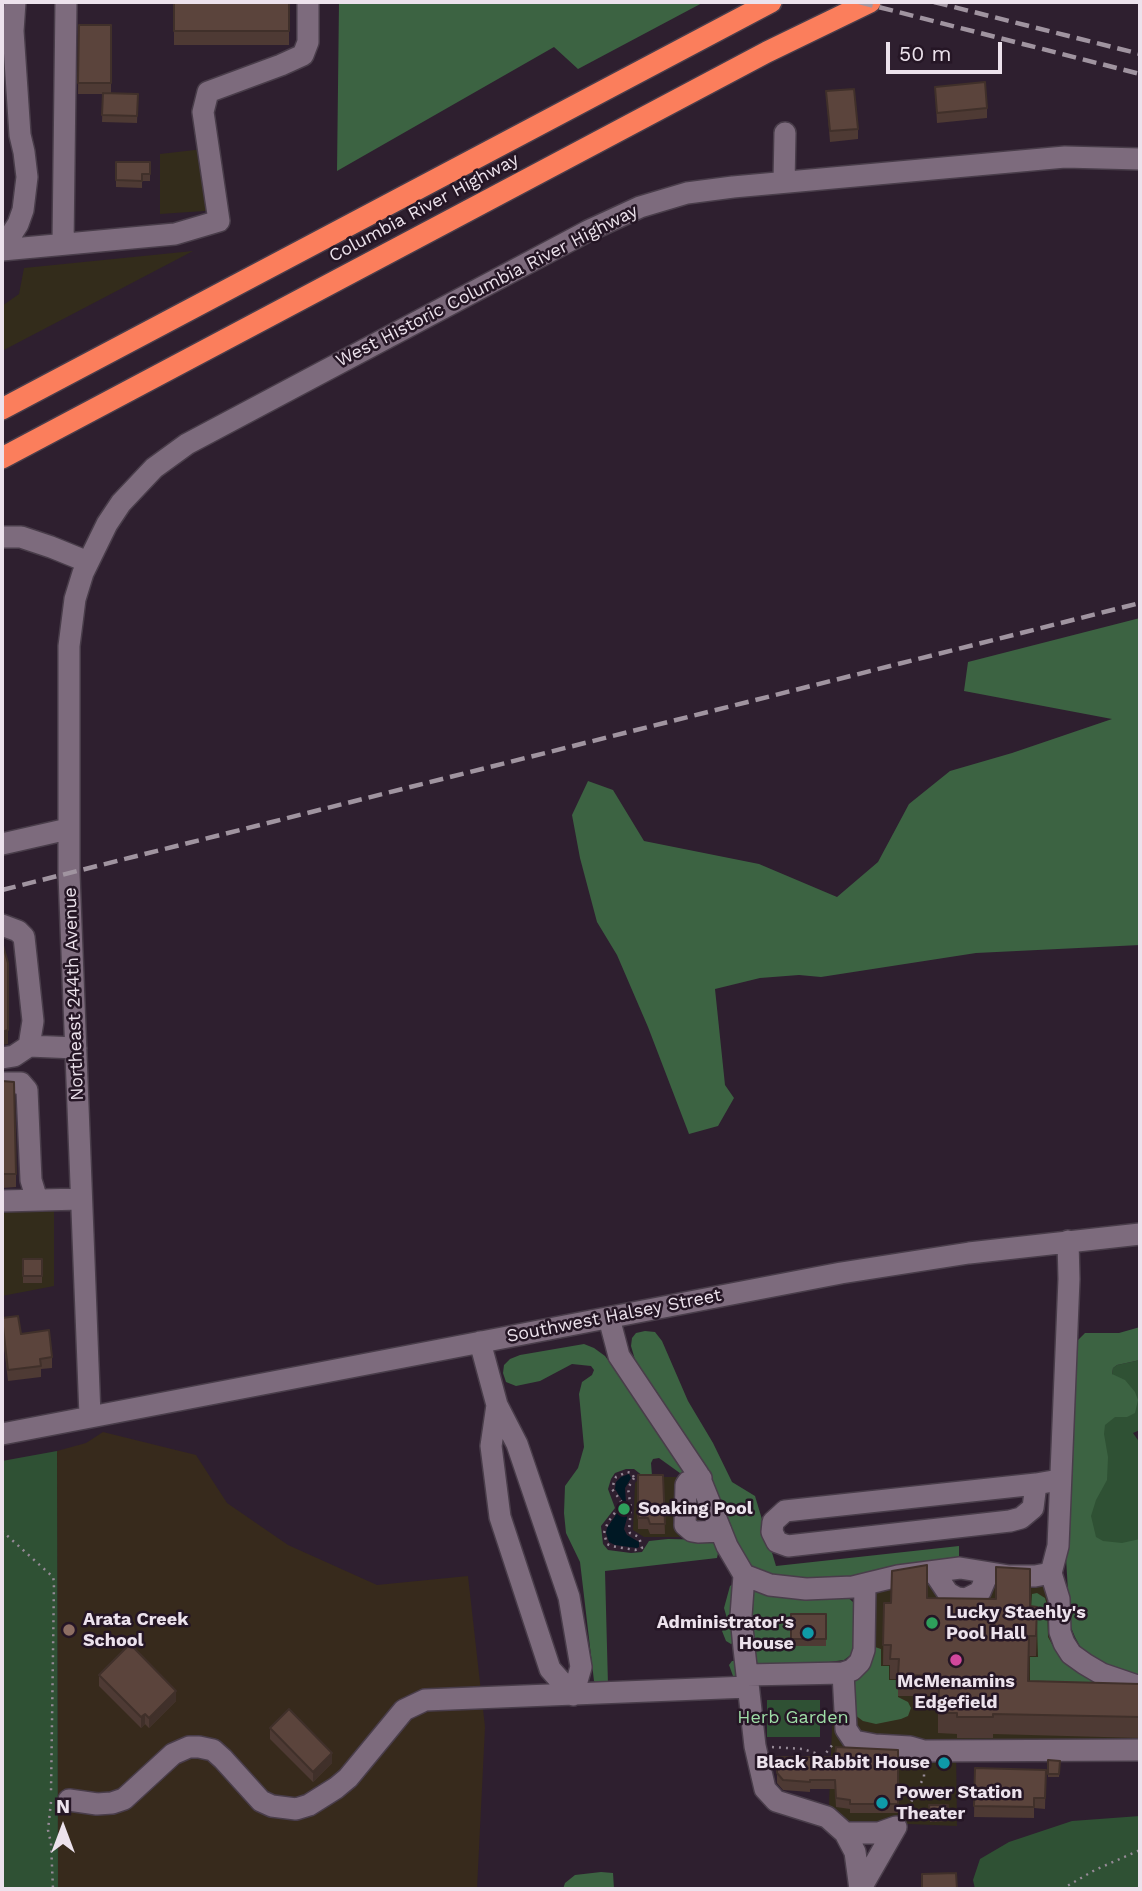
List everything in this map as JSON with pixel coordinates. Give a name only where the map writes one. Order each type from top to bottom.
[{"type":"highway","name":"Columbia River Highway","points":[[2,409],[771,2]]},
{"type":"highway","name":"Columbia River Highway","points":[[2,458],[767,52],[870,2]]},
{"type":"street","points":[[2,250],[23,210],[26,177],[20,135],[13,31],[15,2]]},
{"type":"street","points":[[63,244],[66,2]]},
{"type":"street","points":[[2,250],[175,234],[219,221],[203,113],[208,92],[303,55],[309,42],[308,2]]},
{"type":"street","points":[[784,182],[785,133]]},
{"type":"street","name":"West Historic Columbia River Highway","points":[[85,567],[107,524],[136,485],[171,454],[618,216],[661,199],[687,193],[784,182],[1065,157],[1140,159]]},
{"type":"street","points":[[2,537],[20,537],[51,547],[85,567]]},
{"type":"street","name":"Northeast 244th Avenue","points":[[85,567],[75,599],[69,646],[68,829],[90,1416]]},
{"type":"street","points":[[2,844],[68,829]]},
{"type":"street","points":[[2,925],[18,931],[24,937],[33,1021],[29,1046]]},
{"type":"street","points":[[2,1058],[14,1056],[29,1046],[76,1048]]},
{"type":"street","points":[[2,1083],[21,1083],[27,1090],[31,1180],[37,1200]]},
{"type":"street","points":[[2,1201],[81,1199]]},
{"type":"street","name":"Southwest Halsey Street","points":[[2,1434],[841,1273],[969,1253],[1140,1234]]},
{"type":"street","points":[[1068,1241],[1069,1279],[1058,1546],[1051,1573],[1059,1599],[1060,1632],[1071,1654],[1102,1674],[1140,1687]]},
{"type":"street","points":[[609,1318],[620,1356],[701,1478],[736,1563],[744,1574],[753,1580],[787,1588],[841,1588],[898,1576],[962,1568],[988,1573],[1035,1576],[1051,1573]]},
{"type":"street","points":[[480,1342],[497,1405],[517,1444],[569,1597],[581,1667],[573,1695]]},
{"type":"street","points":[[497,1405],[491,1446],[500,1517],[550,1669],[573,1695]]},
{"type":"street","points":[[701,1478],[686,1485],[685,1525],[692,1531],[721,1531]]},
{"type":"street","points":[[1036,1484],[1033,1508],[1020,1518],[1010,1521],[788,1546],[777,1542],[772,1532],[773,1522],[785,1511],[1059,1480]]},
{"type":"street","points":[[934,1572],[947,1593],[966,1599],[980,1592],[988,1573]]},
{"type":"street","points":[[744,1574],[741,1616],[755,1746],[765,1789],[770,1796],[789,1805],[827,1817],[845,1833],[855,1853],[860,1889]]},
{"type":"street","points":[[69,1800],[105,1804],[124,1799],[173,1754],[199,1746],[213,1751],[223,1759],[261,1801],[272,1806],[296,1809],[322,1798],[348,1778],[404,1710],[413,1705],[438,1699],[573,1695],[843,1673],[852,1670],[860,1662],[864,1650],[865,1584]]},
{"type":"street","points":[[843,1673],[846,1729],[854,1741],[875,1745],[910,1746],[924,1751],[1140,1750]]},
{"type":"street","points":[[845,1833],[879,1833],[899,1823]]},
{"type":"street","points":[[860,1889],[899,1823]]},
{"type":"path","points":[[621,1504],[612,1489],[616,1477],[627,1472],[644,1481]]},
{"type":"path","points":[[621,1504],[605,1527],[605,1539],[611,1546],[640,1550],[642,1545],[639,1537],[629,1530],[628,1488],[634,1478]]},
{"type":"path","points":[[621,1504],[630,1504]]},
{"type":"path","points":[[2,1531],[53,1577],[54,1582],[52,1791],[48,1830],[52,1889]]},
{"type":"path","points":[[755,1746],[803,1749],[822,1758],[827,1768]]},
{"type":"path","points":[[899,1823],[923,1777],[924,1751]]},
{"type":"path","points":[[1062,1889],[1105,1865],[1140,1850]]},
{"type":"shaded area","points":[[212,148],[219,210],[160,214],[160,154]]},
{"type":"shaded area","points":[[193,251],[2,351],[2,306],[19,294],[24,268]]},
{"type":"shaded area","points":[[54,1204],[54,1286],[2,1296],[2,1205]]},
{"type":"shaded area","points":[[103,1432],[196,1455],[227,1503],[288,1545],[377,1585],[468,1576],[485,1727],[477,1889],[58,1889],[57,1451],[86,1443]]},
{"type":"shaded area","points":[[640,1477],[696,1477],[720,1537],[644,1537],[633,1530],[635,1483]]},
{"type":"shaded area","points":[[928,1579],[951,1602],[996,1582],[1046,1583],[1050,1594],[1052,1636],[1140,1689],[1140,1743],[956,1745],[957,1826],[909,1824],[863,1830],[846,1824],[832,1812],[829,1804],[833,1703],[836,1691],[850,1676],[869,1587]]},
{"type":"green space","points":[[339,2],[704,2],[578,69],[554,47],[337,171]]},
{"type":"green space","points":[[1140,618],[1140,945],[976,953],[821,977],[799,975],[760,978],[715,989],[725,1085],[734,1098],[718,1126],[689,1134],[617,955],[597,922],[572,815],[588,781],[613,790],[644,841],[759,864],[837,897],[878,862],[909,804],[950,771],[1112,719],[964,691],[968,662]]},
{"type":"green space","points":[[1140,1327],[1140,1360],[1117,1365],[1112,1374],[1125,1380],[1135,1392],[1138,1400],[1135,1413],[1127,1417],[1115,1417],[1105,1425],[1107,1480],[1091,1516],[1096,1537],[1103,1541],[1122,1543],[1140,1539],[1140,1680],[1100,1664],[1083,1652],[1070,1625],[1065,1541],[1074,1352],[1078,1340],[1085,1333],[1119,1333]]},
{"type":"green space","points":[[655,1332],[662,1341],[688,1401],[732,1482],[755,1496],[776,1566],[959,1546],[959,1557],[906,1565],[855,1578],[783,1579],[762,1573],[753,1567],[742,1557],[736,1545],[731,1525],[711,1477],[681,1435],[657,1392],[638,1370],[631,1346],[632,1338],[636,1333]]},
{"type":"green space","points":[[584,1344],[605,1356],[685,1463],[684,1476],[659,1458],[653,1459],[651,1463],[652,1476],[643,1476],[634,1469],[615,1473],[608,1489],[615,1508],[601,1526],[603,1544],[608,1550],[631,1553],[642,1552],[649,1541],[711,1540],[715,1541],[718,1553],[717,1558],[605,1571],[608,1685],[598,1685],[594,1681],[580,1562],[566,1533],[564,1513],[565,1486],[578,1468],[584,1447],[579,1394],[582,1382],[592,1375],[594,1370],[591,1366],[572,1364],[540,1381],[516,1386],[506,1382],[503,1373],[504,1365],[520,1355]]},
{"type":"green space","points":[[1140,1360],[1140,1430],[1133,1433],[1140,1443],[1140,1674],[1091,1648],[1078,1420],[1094,1415],[1127,1417],[1125,1381],[1112,1374],[1113,1368]]},
{"type":"green space","points":[[57,1451],[58,1889],[2,1889],[2,1461]]},
{"type":"green space","points":[[738,1581],[845,1595],[853,1602],[855,1643],[852,1654],[844,1660],[738,1679],[733,1676],[729,1665],[732,1661],[741,1661],[739,1640],[731,1644],[726,1641],[722,1631],[728,1622],[724,1608],[730,1586]]},
{"type":"green space","points":[[1037,1593],[1045,1598],[1048,1637],[1053,1646],[1113,1689],[1030,1682],[1030,1657],[1038,1657],[1037,1626],[1030,1626],[1032,1594]]},
{"type":"green space","points":[[875,1647],[881,1649],[881,1666],[889,1666],[889,1680],[898,1680],[898,1697],[908,1702],[911,1708],[908,1716],[876,1724],[863,1721],[855,1715],[852,1678]]},
{"type":"green space","name":"Herb Garden","points":[[767,1700],[820,1700],[820,1737],[767,1737]]},
{"type":"green space","points":[[1140,1816],[1140,1889],[975,1889],[973,1880],[980,1859],[1009,1842],[1072,1821]]},
{"type":"green space","points":[[613,1873],[614,1889],[563,1889],[565,1883],[575,1875]]},
{"type":"water","name":"Soaking Pool","points":[[629,1474],[631,1478],[625,1488],[627,1518],[624,1529],[627,1535],[639,1542],[637,1548],[615,1545],[609,1542],[606,1533],[624,1503],[615,1489],[616,1482]]},
{"type":"building","points":[[174,2],[289,2],[289,31],[174,31]]},
{"type":"building","points":[[79,25],[111,25],[111,83],[78,83]]},
{"type":"building","points":[[985,82],[987,108],[937,113],[935,87]]},
{"type":"building","points":[[854,89],[858,129],[830,131],[826,91]]},
{"type":"building","points":[[103,93],[138,94],[137,116],[102,115]]},
{"type":"building","points":[[116,162],[150,162],[150,174],[142,174],[142,181],[116,180]]},
{"type":"building","points":[[2,942],[8,963],[8,1030],[2,1032]]},
{"type":"building","points":[[2,1081],[14,1082],[16,1174],[2,1174]]},
{"type":"building","points":[[23,1259],[42,1259],[42,1276],[23,1276]]},
{"type":"building","points":[[18,1316],[21,1334],[49,1330],[52,1357],[40,1359],[41,1366],[8,1370],[2,1318]]},
{"type":"building","points":[[638,1475],[663,1475],[665,1524],[650,1524],[648,1518],[638,1518]]},
{"type":"building","name":"McMenamins Edgefield","points":[[927,1565],[927,1598],[996,1599],[996,1567],[1030,1569],[1030,1606],[1037,1607],[1036,1636],[1029,1636],[1028,1681],[1140,1684],[1140,1717],[993,1714],[993,1717],[957,1717],[957,1713],[938,1713],[939,1686],[933,1686],[933,1676],[898,1675],[899,1659],[890,1659],[891,1645],[883,1645],[884,1603],[891,1603],[892,1571]]},
{"type":"building","name":"Administrator's House","points":[[791,1614],[826,1614],[826,1639],[791,1639]]},
{"type":"building","points":[[130,1644],[176,1691],[149,1718],[145,1714],[141,1717],[99,1675]]},
{"type":"building","points":[[289,1709],[332,1753],[313,1772],[270,1728]]},
{"type":"building","points":[[836,1747],[898,1750],[898,1804],[850,1804],[850,1800],[836,1798],[835,1780],[783,1780],[777,1773],[777,1757],[835,1757]]},
{"type":"building","points":[[1048,1760],[1060,1761],[1059,1774],[1048,1774]]},
{"type":"building","points":[[975,1768],[1046,1770],[1045,1798],[1034,1798],[1034,1807],[974,1806]]},
{"type":"building","points":[[929,1805],[948,1805],[948,1818],[930,1818]]},
{"type":"building","points":[[956,1873],[957,1889],[922,1889],[922,1874]]},
{"type":"railway","points":[[859,2],[1140,74]]},
{"type":"railway","points":[[934,2],[1140,54]]},
{"type":"railway","points":[[2,890],[1140,603]]},
{"type":"place","name":"Soaking Pool","points":[[624,1509]]},
{"type":"place","name":"Lucky Staehly's Pool Hall","points":[[932,1623]]},
{"type":"place","name":"Arata Creek School","points":[[69,1630]]},
{"type":"place","name":"Administrator's House","points":[[808,1633]]},
{"type":"place","name":"McMenamins Edgefield","points":[[956,1660]]},
{"type":"place","name":"Black Rabbit House","points":[[944,1763]]},
{"type":"place","name":"Power Station Theater","points":[[882,1803]]}]
